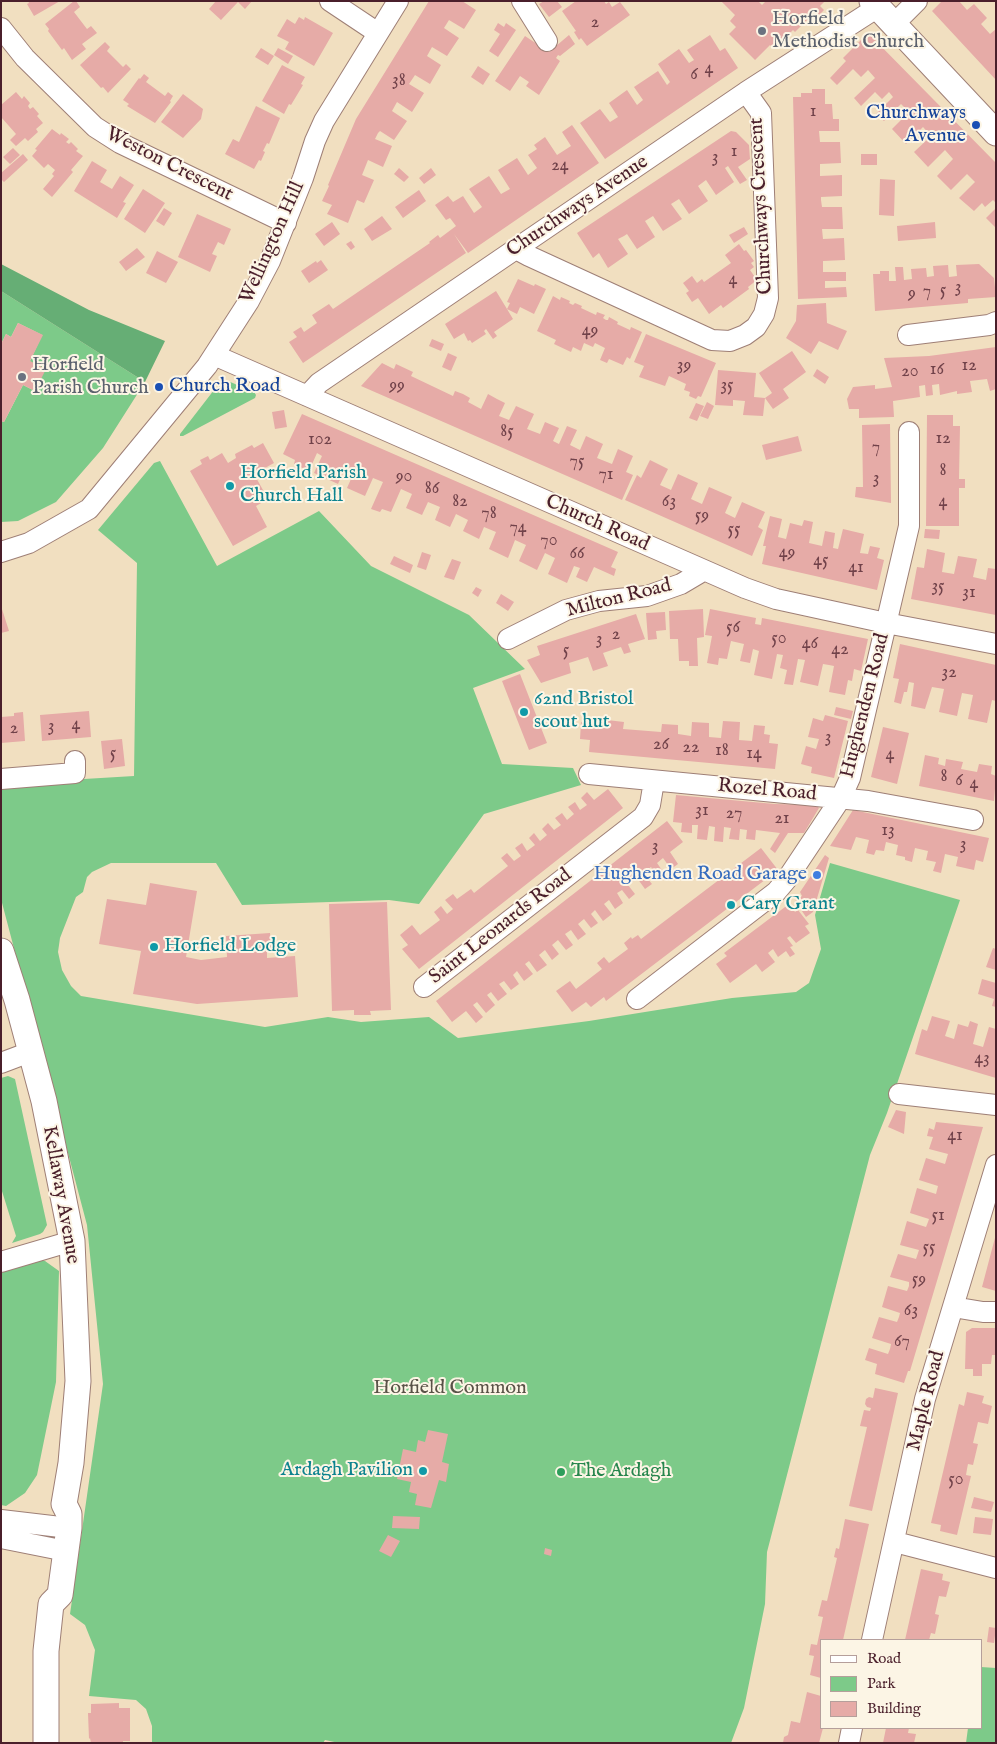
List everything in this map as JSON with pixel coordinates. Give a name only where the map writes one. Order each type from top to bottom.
[{"type":"main road","points":[[881,11],[996,132]]},
{"type":"main road","name":"Kellaway Avenue","points":[[1,951],[17,1000],[44,1101],[72,1241],[78,1382],[71,1463],[60,1531],[60,1595],[51,1604],[46,1651],[46,1743]]},
{"type":"street","points":[[330,1],[378,33]]},
{"type":"street","name":"Wellington Hill","points":[[1,552],[30,543],[90,509],[214,355],[248,301],[270,261],[324,121],[398,1]]},
{"type":"street","points":[[522,1],[547,41]]},
{"type":"street","name":"Churchways Avenue","points":[[307,396],[319,383],[746,92],[881,11],[917,1]]},
{"type":"street","name":"Weston Crescent","points":[[1,28],[25,58],[95,127],[120,143],[286,222]]},
{"type":"street","name":"Churchways Crescent","points":[[516,249],[712,340],[730,341],[745,335],[756,327],[760,321],[768,298],[761,113],[746,92]]},
{"type":"street","points":[[908,335],[989,325],[996,322]]},
{"type":"street","name":"Church Road","points":[[214,355],[745,588],[776,599],[996,644]]},
{"type":"street","name":"Hughenden Road","points":[[637,999],[776,892],[788,879],[841,798],[850,778],[909,526],[910,432]]},
{"type":"street","name":"Milton Road","points":[[508,639],[566,610],[599,601],[647,596],[681,584],[703,570]]},
{"type":"street","points":[[1,779],[76,773],[75,761]]},
{"type":"street","name":"Rozel Road","points":[[589,774],[868,801],[973,820]]},
{"type":"street","name":"Saint Leonards Road","points":[[424,987],[643,817],[650,805],[654,781]]},
{"type":"street","points":[[1,1063],[30,1052]]},
{"type":"street","points":[[899,1094],[996,1105]]},
{"type":"street","name":"Maple Road","points":[[872,1639],[925,1398],[996,1165]]},
{"type":"street","points":[[1,1262],[72,1241]]},
{"type":"street","points":[[953,1307],[983,1312],[996,1312]]},
{"type":"street","points":[[1,1520],[60,1531]]},
{"type":"street","points":[[1,1538],[60,1531]]},
{"type":"street","points":[[895,1542],[996,1568]]},
{"type":"street","points":[[849,1743],[852,1729]]},
{"type":"green space","points":[[1,264],[89,310],[165,341],[145,382],[1,291]]},
{"type":"green space","points":[[1,291],[145,382],[103,448],[56,502],[18,521],[1,522],[1,421],[4,422],[23,385],[35,391],[30,361],[42,335],[18,323],[11,337],[6,334],[1,344]]},
{"type":"green space","points":[[228,381],[254,392],[255,398],[180,436],[214,390]]},
{"type":"green space","name":"Horfield Common","points":[[160,461],[217,566],[319,511],[371,566],[469,615],[525,669],[473,688],[502,764],[573,768],[581,785],[484,814],[419,904],[389,900],[242,905],[216,863],[111,863],[92,872],[87,877],[83,892],[76,897],[60,938],[58,952],[62,970],[71,986],[81,996],[265,1027],[328,1017],[361,1022],[429,1017],[458,1038],[589,1021],[732,998],[796,992],[809,983],[821,949],[815,915],[830,863],[960,900],[887,1113],[870,1155],[767,1552],[765,1604],[744,1708],[731,1743],[339,1743],[325,1740],[323,1743],[152,1743],[152,1726],[146,1709],[136,1700],[89,1696],[95,1650],[85,1625],[70,1614],[103,1384],[87,1225],[1,899],[1,784],[134,776],[137,563],[98,530],[154,463]]},
{"type":"green space","points":[[8,1076],[15,1079],[47,1225],[40,1234],[12,1243],[16,1236],[1,1188],[1,1078]]},
{"type":"green space","points":[[35,1258],[45,1261],[59,1271],[56,1382],[37,1475],[25,1493],[6,1506],[1,1505],[1,1266]]},
{"type":"green space","points":[[982,1667],[996,1668],[996,1743],[966,1743],[968,1729],[982,1729]]},
{"type":"building","points":[[28,1],[60,1],[34,16],[27,4],[29,3]]},
{"type":"building","points":[[74,1],[80,7],[74,12],[87,29],[91,26],[97,33],[82,44],[86,49],[72,60],[64,48],[62,50],[45,24]]},
{"type":"building","points":[[216,1],[252,1],[245,9],[238,2],[221,20],[209,9]]},
{"type":"building","points":[[429,1],[462,1],[476,10],[464,29],[449,20],[444,28],[459,38],[447,56],[432,47],[427,56],[441,65],[430,84],[415,75],[409,84],[424,93],[412,112],[397,102],[392,111],[407,121],[394,140],[380,131],[378,133],[375,139],[392,146],[383,167],[368,160],[362,175],[374,180],[364,203],[357,200],[348,223],[327,214],[332,205],[322,201],[356,119]]},
{"type":"building","points":[[544,1],[557,1],[562,7],[549,17],[539,4]]},
{"type":"building","points":[[576,1],[604,1],[606,4],[609,2],[612,7],[620,2],[630,15],[587,46],[581,38],[579,40],[574,32],[576,31],[562,11]]},
{"type":"building","name":"Horfield Methodist Church","points":[[721,1],[758,1],[762,5],[766,1],[825,1],[820,6],[824,10],[819,15],[815,12],[774,49],[770,45],[755,60],[729,34],[736,27],[730,21],[735,15]]},
{"type":"building","points":[[942,1],[959,1],[967,10],[974,4],[987,18],[981,24],[990,34],[996,29],[996,80],[932,11]]},
{"type":"building","points":[[299,17],[304,20],[305,17],[333,33],[314,66],[285,49],[289,42],[277,36],[287,19],[295,24]]},
{"type":"building","points":[[498,23],[504,27],[506,23],[516,30],[498,57],[489,51],[500,34],[494,30]]},
{"type":"building","points":[[868,33],[996,163],[996,203],[993,200],[985,207],[982,203],[974,211],[959,198],[975,182],[967,174],[951,190],[937,176],[953,159],[945,150],[928,167],[914,152],[931,136],[923,127],[906,144],[892,129],[909,112],[901,104],[884,121],[876,114],[893,97],[889,92],[882,99],[875,92],[861,106],[854,98],[875,78],[868,70],[861,77],[853,69],[837,85],[830,78],[846,61],[843,58]]},
{"type":"building","points":[[569,35],[575,44],[560,56],[558,55],[556,58],[560,61],[539,95],[526,86],[529,82],[520,76],[510,91],[495,81],[525,36],[549,52]]},
{"type":"building","points":[[710,35],[720,51],[725,48],[738,68],[605,159],[580,123],[600,109],[610,122],[618,117],[609,103],[627,90],[637,105],[643,100],[634,87],[658,71],[667,85],[670,82],[658,64],[679,49],[689,63],[694,60],[687,50]]},
{"type":"building","points":[[105,42],[110,47],[107,51],[123,67],[126,64],[131,69],[108,93],[80,65]]},
{"type":"building","points":[[261,48],[274,56],[268,65],[255,57]]},
{"type":"building","points":[[278,48],[293,56],[288,64],[274,55]]},
{"type":"building","points":[[282,65],[305,77],[301,84],[303,85],[284,114],[262,101]]},
{"type":"building","points":[[478,66],[490,74],[483,85],[471,77]]},
{"type":"building","points":[[144,74],[149,78],[146,82],[165,96],[168,92],[173,96],[171,102],[155,123],[127,106],[129,104],[123,100]]},
{"type":"building","points":[[812,89],[825,89],[825,104],[832,104],[833,119],[839,119],[839,131],[819,131],[820,142],[840,142],[841,163],[820,164],[820,176],[842,175],[842,196],[821,197],[821,200],[822,207],[842,207],[843,229],[822,229],[823,239],[844,238],[845,260],[823,261],[823,272],[846,272],[846,281],[825,281],[825,288],[846,287],[847,297],[798,299],[793,97],[801,97],[801,93],[812,93]]},
{"type":"building","points":[[16,92],[22,99],[24,96],[30,103],[28,106],[30,109],[33,107],[43,123],[36,129],[38,132],[28,141],[25,138],[16,146],[10,140],[16,134],[1,117],[1,105]]},
{"type":"building","points":[[183,94],[203,109],[201,119],[183,138],[161,122]]},
{"type":"building","points":[[256,106],[280,118],[269,144],[267,143],[263,151],[265,152],[261,161],[259,160],[254,169],[225,154],[233,139],[239,142]]},
{"type":"building","points":[[572,125],[599,163],[468,253],[454,234],[466,253],[303,363],[289,342],[297,337],[293,332],[301,327],[304,332],[317,323],[312,315],[329,304],[333,309],[430,243],[438,235],[440,238],[456,226],[450,218],[446,220],[435,205],[448,196],[453,202],[463,196],[474,213],[482,207],[469,189],[489,176],[501,194],[510,189],[498,170],[517,158],[528,175],[537,168],[528,155],[537,149],[534,145],[545,137],[557,155],[571,146],[562,132]]},
{"type":"building","points":[[52,129],[69,139],[66,142],[69,144],[71,142],[78,149],[76,151],[83,156],[71,170],[73,172],[52,197],[43,189],[54,176],[52,174],[55,170],[48,164],[44,168],[32,156],[37,150],[35,149]]},
{"type":"building","points":[[731,131],[736,132],[749,145],[750,159],[738,167],[747,180],[740,184],[728,166],[725,168],[734,182],[716,195],[706,180],[698,186],[708,201],[689,214],[679,199],[671,204],[682,219],[663,231],[653,216],[645,221],[655,237],[637,249],[627,234],[618,239],[628,254],[608,268],[599,253],[593,258],[577,233]]},
{"type":"building","points":[[13,148],[20,155],[10,164],[3,157]]},
{"type":"building","points":[[23,154],[28,160],[4,182],[1,179],[1,173]]},
{"type":"building","points":[[861,154],[877,154],[877,165],[861,165]]},
{"type":"building","points":[[92,161],[107,170],[100,182],[112,189],[120,176],[134,185],[123,202],[126,203],[117,218],[74,191]]},
{"type":"building","points":[[399,168],[409,177],[404,182],[394,174]]},
{"type":"building","points":[[431,168],[436,175],[424,184],[419,178]]},
{"type":"building","points":[[880,179],[895,180],[894,216],[879,215]]},
{"type":"building","points":[[143,189],[165,203],[145,233],[124,219]]},
{"type":"building","points":[[419,190],[426,201],[403,218],[395,207]]},
{"type":"building","points":[[164,208],[172,213],[164,226],[156,221]]},
{"type":"building","points":[[996,208],[996,228],[986,218]]},
{"type":"building","points":[[197,214],[231,229],[224,245],[218,242],[212,254],[217,256],[210,272],[178,257]]},
{"type":"building","points":[[382,216],[392,229],[372,241],[364,229]]},
{"type":"building","points":[[332,222],[340,234],[324,246],[315,234]]},
{"type":"building","points":[[935,222],[936,238],[898,241],[897,226]]},
{"type":"building","points":[[744,227],[748,234],[734,243],[729,235]]},
{"type":"building","points":[[351,241],[355,247],[351,250],[346,244]]},
{"type":"building","points":[[739,244],[754,261],[751,263],[754,267],[750,270],[757,280],[748,287],[749,289],[723,308],[721,305],[709,314],[698,298],[692,302],[686,293],[689,291],[683,283],[692,276],[697,283],[702,279],[704,282],[731,263],[725,255]]},
{"type":"building","points":[[137,248],[145,257],[126,271],[119,262]]},
{"type":"building","points":[[157,251],[178,262],[166,283],[146,273]]},
{"type":"building","points":[[321,260],[328,270],[309,283],[301,271],[316,261],[317,263]]},
{"type":"building","points":[[979,264],[994,278],[996,297],[968,299],[968,303],[875,311],[873,274],[880,274],[880,271],[889,271],[889,281],[896,281],[895,267],[903,267],[904,280],[912,279],[911,269],[926,268],[927,277],[934,276],[933,266],[948,265],[949,277],[957,276],[956,265]]},
{"type":"building","points":[[518,279],[546,289],[534,314],[520,307],[517,314],[507,309],[510,303],[507,302]]},
{"type":"building","points":[[496,291],[513,319],[494,332],[497,336],[493,339],[486,329],[484,331],[486,334],[472,343],[470,340],[468,341],[464,333],[454,339],[445,324]]},
{"type":"building","points":[[553,296],[560,300],[561,297],[570,301],[569,303],[573,305],[575,303],[582,306],[581,308],[596,315],[597,312],[605,315],[603,318],[606,320],[609,317],[618,322],[617,324],[630,330],[631,327],[642,332],[630,359],[627,357],[623,365],[609,359],[607,363],[600,360],[605,348],[595,343],[593,347],[584,343],[581,351],[573,347],[571,352],[554,344],[556,340],[537,331]]},
{"type":"building","points":[[826,303],[827,323],[847,331],[838,350],[819,341],[811,354],[786,338],[796,321],[797,305]]},
{"type":"building","name":"Horfield Parish Church","points":[[18,323],[43,335],[30,361],[46,369],[35,391],[23,385],[4,422],[1,421],[1,344],[6,334],[11,337]]},
{"type":"building","points":[[646,334],[716,363],[701,397],[698,396],[696,399],[689,396],[690,392],[684,390],[686,384],[669,376],[665,386],[639,377],[644,366],[634,362]]},
{"type":"building","points":[[432,339],[444,344],[441,351],[429,346]]},
{"type":"building","points":[[996,347],[996,389],[990,391],[987,379],[970,381],[972,392],[957,394],[957,391],[940,395],[939,384],[932,385],[933,395],[926,396],[925,385],[919,386],[920,397],[893,401],[894,417],[859,418],[859,409],[849,409],[847,399],[853,387],[875,385],[875,389],[892,387],[884,358],[929,356]]},
{"type":"building","points":[[792,351],[806,372],[783,389],[789,398],[773,409],[765,398],[772,393],[759,373]]},
{"type":"building","points":[[448,353],[457,357],[451,371],[442,367]]},
{"type":"building","points":[[382,363],[394,369],[396,364],[413,372],[411,376],[453,396],[455,391],[463,394],[470,398],[468,402],[481,409],[488,394],[505,403],[499,416],[509,420],[516,406],[534,414],[527,429],[540,434],[545,422],[559,428],[553,441],[559,444],[567,426],[577,430],[570,445],[580,450],[586,436],[603,444],[597,458],[612,464],[618,449],[633,456],[626,472],[633,475],[622,500],[361,386]]},
{"type":"building","points":[[817,369],[829,377],[825,384],[813,376]]},
{"type":"building","points":[[718,370],[756,373],[754,397],[765,398],[763,416],[743,415],[745,401],[733,400],[733,406],[715,405]]},
{"type":"building","points":[[707,402],[714,406],[708,419],[700,416]]},
{"type":"building","points":[[696,403],[704,406],[697,421],[689,418]]},
{"type":"building","points":[[284,410],[287,427],[275,429],[272,412]]},
{"type":"building","points":[[302,414],[618,552],[611,567],[616,569],[614,576],[594,567],[587,582],[576,577],[580,568],[574,566],[567,583],[548,574],[555,558],[545,553],[537,570],[519,561],[526,545],[515,540],[508,558],[489,549],[496,532],[484,527],[479,539],[463,531],[468,520],[456,514],[450,527],[435,520],[440,507],[428,502],[422,515],[406,508],[412,494],[401,489],[391,512],[382,509],[380,512],[371,509],[383,482],[373,478],[365,496],[347,488],[355,470],[346,466],[338,484],[314,473],[322,456],[317,453],[309,471],[294,464],[295,460],[283,454]]},
{"type":"building","points":[[927,415],[953,415],[953,426],[960,426],[959,479],[965,479],[965,488],[959,488],[959,526],[926,526]]},
{"type":"building","points":[[890,424],[891,503],[855,497],[856,487],[863,487],[862,425]]},
{"type":"building","points":[[798,436],[802,451],[766,460],[762,445]]},
{"type":"building","name":"Horfield Parish Church Hall","points":[[263,443],[274,463],[254,474],[268,499],[256,506],[267,527],[233,546],[190,471],[202,464],[200,460],[208,456],[210,460],[222,453],[228,463],[236,458],[235,454],[252,445],[254,448]]},
{"type":"building","points":[[650,460],[668,469],[660,485],[671,490],[678,474],[698,483],[691,499],[702,504],[709,487],[732,497],[725,513],[735,518],[742,502],[765,512],[758,527],[763,530],[752,556],[625,500],[637,475],[641,478]]},
{"type":"building","points":[[770,516],[782,519],[778,537],[786,539],[790,523],[802,526],[804,520],[813,522],[809,543],[822,546],[825,531],[835,533],[833,548],[838,549],[843,529],[864,534],[860,553],[868,554],[870,546],[880,548],[877,558],[884,560],[877,590],[762,564],[766,546],[763,546]]},
{"type":"building","points":[[925,529],[940,530],[939,539],[924,538]]},
{"type":"building","points":[[927,549],[945,553],[942,572],[954,574],[958,556],[977,559],[973,577],[986,580],[988,568],[996,569],[996,615],[911,599],[917,567],[924,568]]},
{"type":"building","points":[[422,552],[431,555],[426,570],[417,567]]},
{"type":"building","points":[[394,556],[413,565],[410,573],[390,564]]},
{"type":"building","points":[[452,559],[461,562],[454,580],[444,577]]},
{"type":"building","points":[[476,587],[482,590],[478,597],[472,593]]},
{"type":"building","points":[[501,594],[514,602],[508,611],[496,603]]},
{"type":"building","points":[[1,606],[9,631],[1,633]]},
{"type":"building","points":[[703,609],[704,637],[697,638],[698,666],[689,666],[689,661],[679,661],[678,639],[670,639],[669,611]]},
{"type":"building","points":[[710,609],[756,618],[755,624],[761,625],[762,618],[868,639],[861,671],[854,669],[852,681],[848,680],[845,695],[829,692],[834,666],[823,664],[818,686],[800,682],[805,660],[798,659],[793,685],[784,684],[787,670],[780,668],[783,655],[777,654],[772,679],[754,675],[759,651],[753,649],[750,663],[740,661],[744,644],[731,641],[727,659],[719,658],[718,665],[707,663],[712,636],[705,635]]},
{"type":"building","points":[[665,612],[666,630],[656,631],[657,639],[648,640],[646,613]]},
{"type":"building","points":[[636,614],[645,639],[628,644],[631,652],[624,654],[621,647],[603,653],[608,666],[593,671],[588,657],[569,663],[571,673],[541,683],[527,660],[540,655],[537,646]]},
{"type":"building","points":[[900,644],[996,665],[996,701],[992,700],[987,723],[968,719],[973,695],[962,693],[957,716],[939,712],[944,689],[932,687],[925,709],[911,706],[914,683],[909,682],[907,692],[904,692],[901,704],[894,702],[899,679],[893,678]]},
{"type":"building","name":"62nd Bristol scout hut","points":[[520,674],[547,743],[529,750],[502,681]]},
{"type":"building","points":[[836,707],[853,711],[851,719],[834,715]]},
{"type":"building","points":[[89,711],[91,737],[42,741],[40,715]]},
{"type":"building","points":[[23,712],[25,741],[1,743],[1,717],[14,716],[14,713]]},
{"type":"building","points":[[825,715],[848,721],[834,778],[811,773],[812,767],[801,764],[806,746],[816,749],[819,739],[808,737],[813,718],[823,721]]},
{"type":"building","points":[[607,720],[624,722],[623,729],[661,732],[662,724],[678,725],[678,734],[691,736],[692,722],[709,723],[709,737],[721,738],[723,721],[740,722],[739,740],[752,741],[754,725],[765,726],[764,734],[770,735],[769,743],[778,744],[775,769],[589,752],[590,740],[580,739],[581,722],[607,726]]},
{"type":"building","points":[[883,727],[909,733],[897,784],[871,777]]},
{"type":"building","points":[[122,739],[125,766],[104,769],[101,741]]},
{"type":"building","points":[[925,755],[939,758],[938,764],[945,766],[946,759],[963,762],[961,769],[977,772],[979,764],[992,766],[991,774],[996,776],[994,801],[919,786]]},
{"type":"building","points":[[608,789],[623,808],[419,969],[402,949],[408,945],[400,935],[412,925],[420,935],[440,920],[434,912],[441,906],[447,914],[453,909],[445,900],[453,894],[457,899],[471,889],[474,893],[508,866],[501,858],[507,853],[514,861],[521,856],[515,848],[522,843],[527,851],[535,845],[529,838],[534,833],[540,841],[547,835],[542,829],[548,823],[554,830],[561,825],[555,818],[562,813],[567,820],[574,814],[568,807],[575,802],[580,810],[587,805],[581,798],[587,792],[594,800]]},
{"type":"building","points":[[676,795],[775,804],[816,805],[819,808],[804,833],[788,833],[775,853],[770,849],[780,833],[756,830],[755,840],[746,839],[747,830],[740,829],[739,840],[729,839],[731,828],[724,827],[723,842],[714,841],[715,827],[709,826],[707,840],[697,839],[698,825],[692,825],[692,833],[681,832],[682,823],[673,822]]},
{"type":"building","points":[[853,810],[989,838],[983,862],[976,860],[974,870],[956,866],[958,857],[945,854],[941,873],[933,871],[936,862],[926,860],[928,851],[915,848],[912,862],[905,860],[905,857],[896,855],[898,845],[886,842],[884,851],[876,850],[874,855],[866,853],[869,840],[856,837],[851,850],[830,846]]},
{"type":"building","points":[[667,821],[683,842],[670,852],[678,864],[671,869],[663,858],[657,863],[664,873],[658,878],[651,867],[643,873],[652,884],[645,889],[637,878],[628,885],[635,894],[629,899],[622,890],[617,893],[623,903],[615,909],[609,900],[604,904],[612,914],[603,921],[595,910],[591,914],[598,923],[591,928],[584,919],[578,924],[586,934],[578,940],[571,930],[565,934],[573,945],[566,950],[558,940],[552,945],[559,954],[552,960],[545,950],[539,955],[547,965],[537,972],[529,961],[525,964],[533,974],[524,981],[517,971],[513,975],[519,984],[511,990],[504,981],[499,984],[507,994],[498,1001],[491,992],[487,995],[495,1005],[486,1013],[477,1002],[473,1005],[483,1017],[476,1023],[466,1011],[452,1022],[436,1001]]},
{"type":"building","points":[[761,848],[778,870],[606,1001],[604,997],[591,1007],[586,1002],[572,1012],[556,991],[570,981],[576,989],[602,969],[597,963],[604,957],[609,963],[628,949],[624,943],[631,937],[632,939],[638,935],[641,939]]},
{"type":"building","name":"Hughenden Road Garage","points":[[825,855],[829,858],[813,912],[806,917],[795,901],[802,896],[800,892]]},
{"type":"building","name":"Horfield Lodge","points":[[150,883],[197,891],[186,957],[201,960],[227,957],[226,936],[270,933],[272,952],[267,952],[267,958],[295,956],[298,997],[197,1004],[133,994],[141,951],[99,944],[107,899],[146,905]]},
{"type":"building","points":[[387,902],[391,1010],[370,1011],[371,1015],[354,1015],[354,1010],[332,1011],[329,904]]},
{"type":"building","points":[[789,904],[795,912],[798,910],[809,924],[805,926],[810,933],[796,943],[790,936],[787,938],[793,946],[790,947],[795,954],[790,957],[786,951],[778,957],[773,949],[768,953],[775,962],[762,972],[756,964],[730,983],[716,964],[727,956],[724,953]]},
{"type":"building","points":[[993,948],[996,949],[996,970],[986,967]]},
{"type":"building","points":[[982,979],[996,983],[996,1007],[992,1006],[994,999],[978,994]]},
{"type":"building","points":[[932,1016],[950,1021],[945,1036],[954,1039],[958,1024],[968,1027],[970,1021],[978,1024],[973,1044],[983,1047],[989,1027],[996,1029],[996,1078],[915,1054],[922,1029],[927,1031]]},
{"type":"building","points":[[896,1110],[906,1112],[904,1134],[888,1127]]},
{"type":"building","points":[[936,1122],[983,1127],[910,1371],[908,1371],[904,1383],[875,1374],[877,1364],[865,1360],[869,1348],[888,1354],[890,1349],[891,1344],[872,1338],[879,1317],[897,1322],[899,1317],[900,1313],[882,1307],[888,1286],[907,1291],[909,1286],[909,1282],[890,1277],[898,1254],[916,1259],[919,1250],[900,1245],[907,1221],[926,1227],[929,1219],[910,1213],[917,1188],[936,1194],[938,1186],[919,1180],[926,1158],[945,1164],[948,1154],[929,1149],[933,1137],[927,1136],[929,1128],[934,1130]]},
{"type":"building","points":[[996,1234],[996,1291],[982,1287]]},
{"type":"building","points":[[972,1328],[996,1328],[996,1355],[992,1355],[991,1364],[982,1364],[982,1376],[973,1376],[973,1369],[965,1369],[966,1332]]},
{"type":"building","points":[[875,1388],[898,1393],[872,1511],[849,1506],[867,1427],[860,1426],[864,1410],[870,1411],[871,1408],[865,1404],[866,1399],[869,1397],[873,1398]]},
{"type":"building","points":[[967,1392],[984,1396],[982,1403],[992,1406],[988,1424],[978,1422],[973,1443],[978,1444],[973,1465],[968,1464],[966,1475],[971,1476],[957,1535],[940,1531],[941,1525],[931,1523],[959,1404],[964,1406]]},
{"type":"building","name":"Ardagh Pavilion","points":[[428,1430],[448,1434],[442,1462],[449,1464],[446,1482],[439,1480],[431,1508],[415,1505],[417,1494],[409,1492],[411,1482],[397,1479],[403,1449],[416,1452],[418,1440],[425,1442]]},
{"type":"building","points":[[974,1497],[994,1502],[991,1512],[971,1508]]},
{"type":"building","points":[[393,1516],[420,1517],[419,1529],[392,1528]]},
{"type":"building","points":[[975,1517],[993,1519],[991,1535],[973,1533]]},
{"type":"building","points":[[845,1519],[869,1524],[843,1639],[820,1639],[820,1678],[810,1675],[814,1656],[809,1655],[811,1644],[817,1645],[823,1617],[818,1616],[822,1600],[827,1601],[837,1558],[834,1557],[836,1548],[839,1549]]},
{"type":"building","points":[[388,1535],[400,1541],[391,1557],[379,1551]]},
{"type":"building","points":[[545,1548],[552,1550],[551,1556],[544,1554]]},
{"type":"building","points":[[921,1569],[943,1574],[942,1580],[950,1582],[946,1597],[939,1596],[935,1614],[939,1615],[935,1634],[931,1633],[929,1639],[905,1639]]},
{"type":"building","points":[[989,1627],[996,1628],[994,1643],[987,1642]]},
{"type":"building","points":[[807,1692],[820,1696],[820,1729],[823,1729],[819,1743],[783,1743],[784,1737],[788,1735],[791,1721],[800,1723]]},
{"type":"building","points":[[119,1703],[119,1708],[130,1708],[130,1741],[123,1741],[123,1743],[91,1743],[89,1739],[88,1713],[91,1713],[91,1704]]},
{"type":"building","points":[[886,1729],[909,1729],[908,1733],[916,1734],[914,1743],[883,1743]]},
{"type":"place","name":"Horfield Methodist Church","points":[[762,31]]},
{"type":"place","name":"Churchways Avenue","points":[[976,125]]},
{"type":"place","name":"Horfield Parish Church","points":[[22,377]]},
{"type":"place","name":"Church Road","points":[[159,387]]},
{"type":"place","name":"Horfield Parish Church Hall","points":[[230,486]]},
{"type":"place","name":"62nd Bristol scout hut","points":[[524,712]]},
{"type":"place","name":"Hughenden Road Garage","points":[[817,875]]},
{"type":"place","name":"Cary Grant","points":[[731,905]]},
{"type":"place","name":"Horfield Lodge","points":[[154,947]]},
{"type":"place","name":"Ardagh Pavilion","points":[[423,1471]]},
{"type":"place","name":"The Ardagh","points":[[561,1472]]}]
